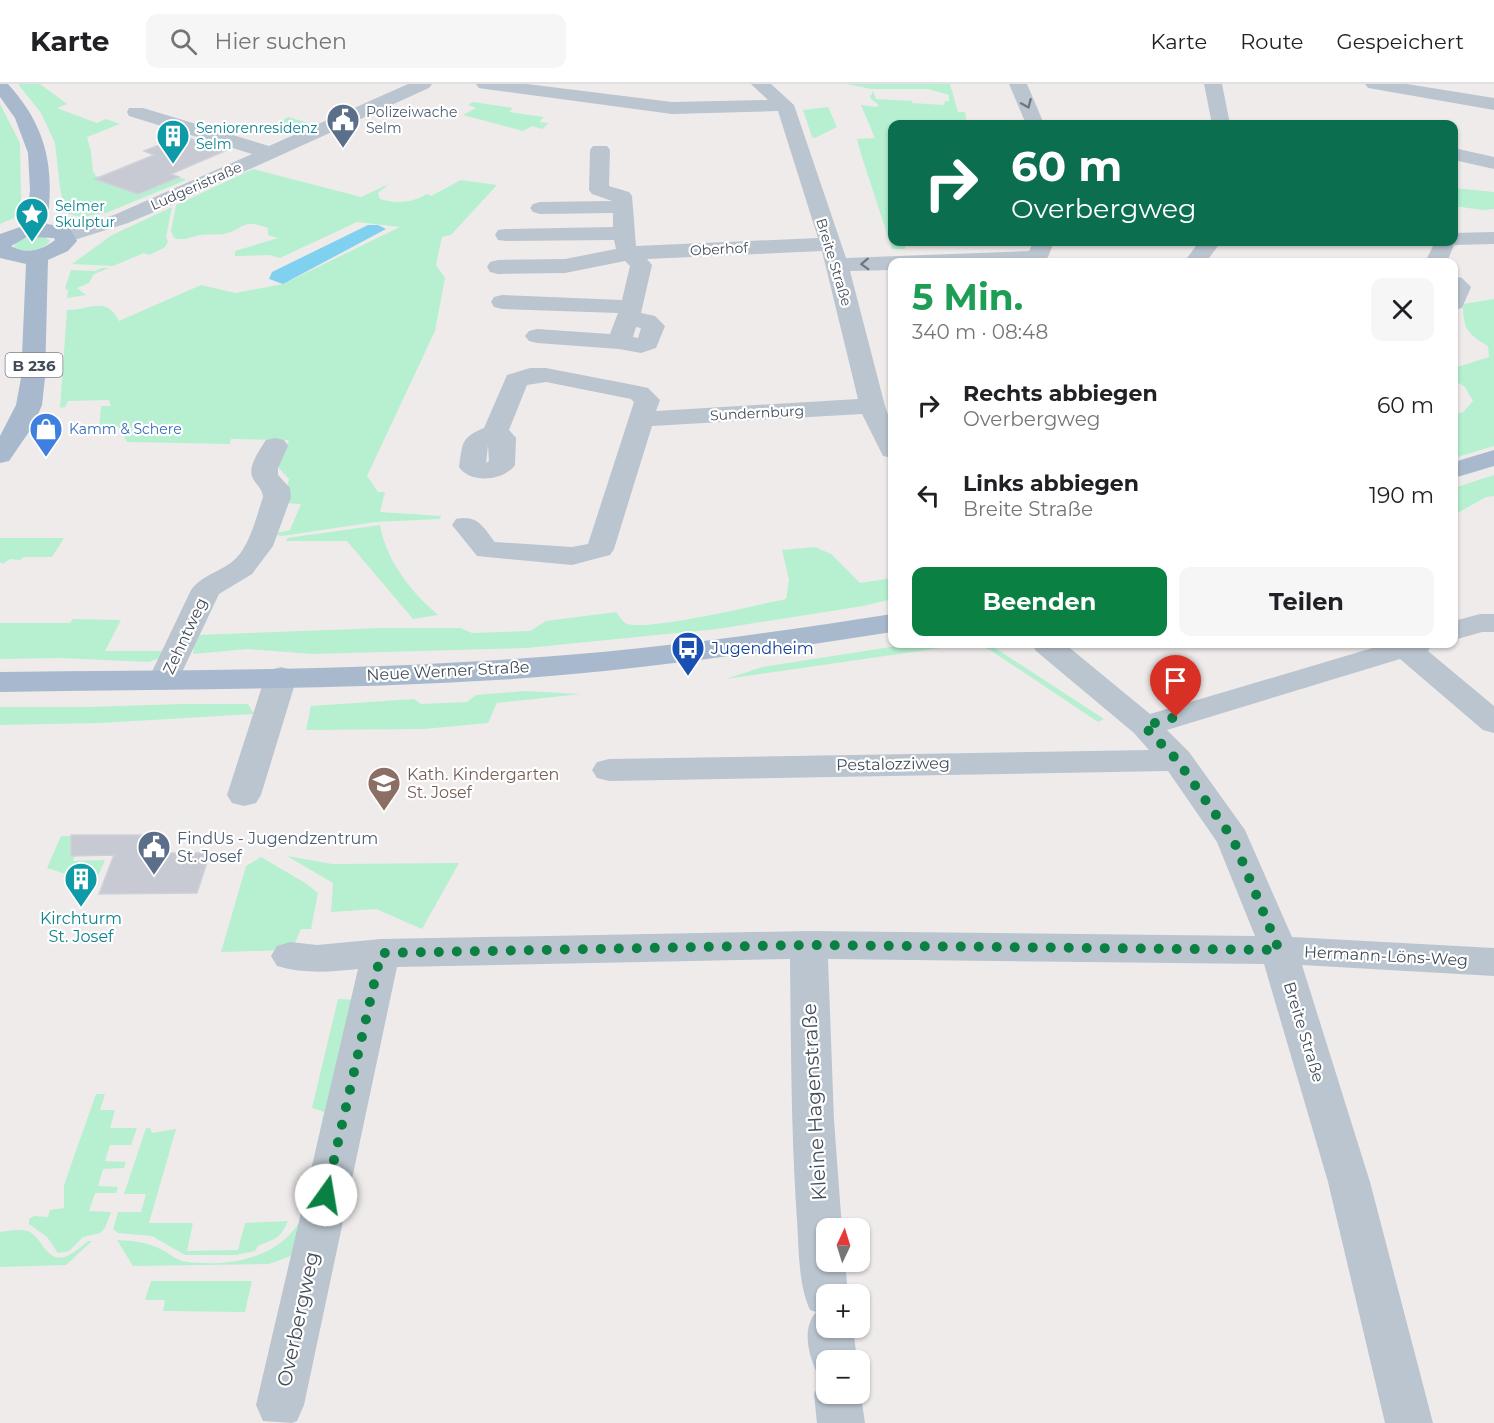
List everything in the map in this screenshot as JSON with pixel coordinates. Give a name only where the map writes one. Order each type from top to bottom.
[{"type":"main road","points":[[0,86],[27,123],[39,151],[41,203],[36,230]]},
{"type":"main road","points":[[36,230],[55,231],[66,237],[66,241],[57,249],[37,256],[16,257],[0,250],[10,237],[36,230]]},
{"type":"main road","name":"B 236","points":[[0,455],[20,426],[29,405],[33,378],[37,256]]},
{"type":"main road","points":[[1458,469],[1494,458]]},
{"type":"main road","name":"Neue Werner Straße","points":[[0,682],[430,673],[595,662],[780,641],[888,624]]},
{"type":"street","name":"Ludgeristraße","points":[[66,237],[121,219],[423,84]]},
{"type":"street","points":[[485,84],[672,108],[785,105]]},
{"type":"street","points":[[760,84],[785,105]]},
{"type":"street","points":[[1018,84],[1033,120]]},
{"type":"street","points":[[1213,84],[1220,120]]},
{"type":"street","points":[[1374,84],[1494,104]]},
{"type":"street","name":"Breite Straße","points":[[785,105],[837,265],[872,406],[888,442]]},
{"type":"street","points":[[136,112],[271,153]]},
{"type":"street","points":[[599,199],[600,150]]},
{"type":"street","points":[[1458,155],[1494,163]]},
{"type":"street","points":[[540,208],[599,199],[621,207],[632,250],[631,313]]},
{"type":"street","points":[[506,235],[632,250]]},
{"type":"street","points":[[1458,238],[1494,238]]},
{"type":"street","name":"Oberhof","points":[[632,250],[648,258],[662,252],[829,244]]},
{"type":"street","points":[[1013,258],[1037,257],[1041,246]]},
{"type":"street","points":[[498,267],[565,266],[632,250]]},
{"type":"street","points":[[837,265],[888,263]]},
{"type":"street","points":[[502,302],[631,313],[653,326],[648,343],[640,346],[619,342],[537,336]]},
{"type":"street","points":[[466,525],[487,550],[572,556],[580,530],[609,518],[643,419],[647,400],[639,393],[546,375],[530,375],[516,380],[495,433]]},
{"type":"street","name":"Sundernburg","points":[[643,419],[872,406]]},
{"type":"street","name":"Zehntweg","points":[[164,680],[206,590],[215,582],[243,567],[252,558],[277,496],[276,488],[265,476],[275,446]]},
{"type":"street","points":[[1458,630],[1480,623],[1494,623]]},
{"type":"street","name":"Breite Straße","points":[[1052,648],[1144,726],[1177,760],[1233,839],[1279,950],[1349,1182],[1409,1423]]},
{"type":"street","points":[[1144,726],[1401,648]]},
{"type":"street","points":[[1414,648],[1494,723]]},
{"type":"street","points":[[244,795],[282,677]]},
{"type":"street","name":"Pestalozziweg","points":[[609,770],[1177,760]]},
{"type":"street","points":[[290,956],[317,959],[381,953],[808,945],[1279,950]]},
{"type":"street","name":"Kleine Hagenstraße","points":[[808,945],[811,1057],[825,1284]]},
{"type":"street","name":"Hermann-Löns-Weg","points":[[1279,950],[1494,962]]},
{"type":"street","name":"Overbergweg","points":[[280,1405],[381,953]]},
{"type":"street","points":[[839,1404],[841,1423]]},
{"type":"green space","points":[[18,84],[40,84],[67,104],[57,108],[97,123],[106,119],[120,124],[87,137],[93,172],[99,177],[96,179],[138,194],[179,177],[186,180],[106,213],[80,217],[66,213],[60,188],[55,143],[41,113]]},
{"type":"green space","points":[[846,84],[950,84],[958,112],[965,112],[966,120],[888,120],[888,237],[857,139],[875,138],[861,105],[876,107],[879,105],[870,98],[873,91],[876,99],[944,105],[945,101],[949,101],[949,95],[928,89],[872,89]]},
{"type":"green space","points":[[473,102],[513,108],[509,112],[544,117],[539,122],[549,123],[542,129],[532,126],[523,131],[463,115],[476,108],[468,105]]},
{"type":"green space","points":[[0,104],[20,143],[21,200],[14,218],[0,224]]},
{"type":"green space","points":[[828,107],[837,127],[815,138],[812,137],[803,110]]},
{"type":"green space","points":[[288,117],[312,124],[292,133],[268,129]]},
{"type":"green space","points":[[253,169],[361,197],[389,184],[378,193],[380,199],[392,202],[410,201],[427,194],[431,196],[461,180],[497,185],[451,235],[442,237],[436,265],[445,278],[435,331],[367,476],[378,492],[385,492],[380,512],[441,516],[440,519],[375,522],[282,536],[271,534],[290,530],[301,504],[283,503],[289,479],[276,465],[289,440],[231,439],[230,444],[127,442],[118,426],[99,430],[101,406],[111,406],[109,400],[68,401],[65,407],[60,408],[67,310],[103,306],[109,308],[119,321],[201,285],[235,293],[283,284],[400,227],[357,222],[280,258],[269,255],[235,256],[235,251],[278,238],[268,235],[268,228],[259,225],[247,224],[224,234],[174,238],[171,231],[176,205]]},
{"type":"green space","points":[[1458,188],[1494,192],[1494,209],[1482,210],[1458,207]]},
{"type":"green space","points":[[172,207],[166,237],[168,242],[164,248],[149,255],[144,253],[113,266],[72,264],[112,235]]},
{"type":"green space","points":[[32,236],[45,237],[50,241],[34,250],[14,248],[15,242]]},
{"type":"green space","points":[[891,246],[905,246],[905,249],[892,249]]},
{"type":"green space","points":[[109,268],[94,274],[89,283],[77,288],[86,295],[67,298],[68,290],[65,288],[71,270],[95,271]]},
{"type":"green space","points":[[1494,299],[1494,446],[1458,457],[1458,414],[1463,412],[1473,401],[1465,387],[1458,383],[1458,367],[1489,357],[1488,346],[1475,338],[1465,325],[1463,304]]},
{"type":"green space","points":[[1494,475],[1494,496],[1486,497],[1458,513],[1458,487]]},
{"type":"green space","points":[[380,525],[388,551],[401,574],[418,596],[438,615],[413,619],[347,541],[286,541],[287,538]]},
{"type":"green space","points":[[0,538],[64,538],[52,557],[10,559],[3,564],[0,562]]},
{"type":"green space","points":[[815,547],[831,554],[860,583],[888,579],[888,600],[717,629],[527,648],[312,654],[248,649],[193,654],[195,635],[383,628],[460,628],[472,633],[530,631],[546,621],[616,612],[625,623],[636,625],[677,621],[786,599],[789,580],[782,550]]},
{"type":"green space","points":[[73,619],[121,620],[105,651],[166,651],[165,656],[149,662],[60,658],[0,659],[0,623],[70,623]]},
{"type":"green space","points":[[888,647],[940,648],[726,679],[762,667]]},
{"type":"green space","points":[[984,648],[995,648],[1104,719],[1098,722]]},
{"type":"green space","points":[[525,691],[581,694],[497,703],[488,723],[424,729],[306,730],[311,706],[414,699],[421,704],[467,702],[476,695]]},
{"type":"green space","points":[[248,704],[254,714],[101,723],[0,725],[0,707]]},
{"type":"green space","points":[[61,836],[83,836],[73,861],[105,860],[98,876],[72,876],[47,868]]},
{"type":"green space","points":[[287,856],[332,864],[459,863],[422,929],[376,909],[331,912],[333,883]]},
{"type":"green space","points":[[261,857],[318,893],[311,929],[301,929],[292,950],[221,952],[246,866]]},
{"type":"green space","points":[[338,999],[360,1000],[299,1253],[269,1264],[133,1266],[117,1240],[151,1245],[182,1261],[215,1263],[232,1262],[265,1252],[279,1244],[291,1233],[301,1219],[324,1112],[312,1108]]},
{"type":"green space","points":[[96,1094],[105,1094],[100,1110],[115,1110],[110,1128],[137,1128],[131,1145],[110,1145],[105,1161],[126,1162],[124,1168],[103,1169],[98,1186],[118,1187],[116,1193],[95,1193],[89,1211],[111,1212],[105,1228],[100,1233],[83,1237],[69,1251],[58,1253],[47,1237],[29,1224],[29,1219],[34,1216],[48,1217],[50,1210],[64,1208],[64,1185]]},
{"type":"green space","points":[[146,1128],[150,1128],[152,1133],[176,1129],[149,1223],[193,1223],[187,1251],[238,1250],[245,1223],[288,1221],[282,1232],[276,1238],[258,1246],[255,1251],[236,1255],[185,1255],[152,1236],[118,1233],[113,1229],[118,1212],[141,1212],[146,1194],[124,1194]]},
{"type":"green space","points":[[14,1230],[30,1232],[48,1252],[59,1258],[65,1257],[88,1241],[92,1241],[66,1265],[0,1267],[0,1232]]},
{"type":"green space","points":[[151,1281],[252,1281],[245,1312],[163,1311],[165,1300],[145,1300]]},
{"type":"water","points":[[368,225],[378,225],[386,229],[283,284],[269,279],[272,272]]},
{"type":"building","name":"Seniorenresidenz Selm","points":[[182,136],[227,150],[171,174],[179,177],[138,194],[95,179],[154,155],[144,151]]},
{"type":"building","name":"FindUs - Jugendzentrum St. Josef","points":[[71,835],[162,835],[155,853],[210,853],[197,893],[99,894],[114,855],[71,856]]},
{"type":"place","name":"Polizeiwache Selm","points":[[343,149]]},
{"type":"place","name":"Seniorenresidenz Selm","points":[[173,165]]},
{"type":"place","name":"Selmer Skulptur","points":[[32,243]]},
{"type":"place","name":"Kamm & Schere","points":[[46,458]]},
{"type":"place","name":"Jugendheim","points":[[688,677]]},
{"type":"place","name":"Kath. Kindergarten St. Josef","points":[[384,812]]},
{"type":"place","name":"FindUs - Jugendzentrum St. Josef","points":[[154,876]]},
{"type":"place","name":"Kirchturm St. Josef","points":[[81,908]]},
{"type":"route","points":[[326,1195],[381,953],[808,945],[1279,950],[1233,839],[1177,760],[1144,726],[1176,717]]}]
